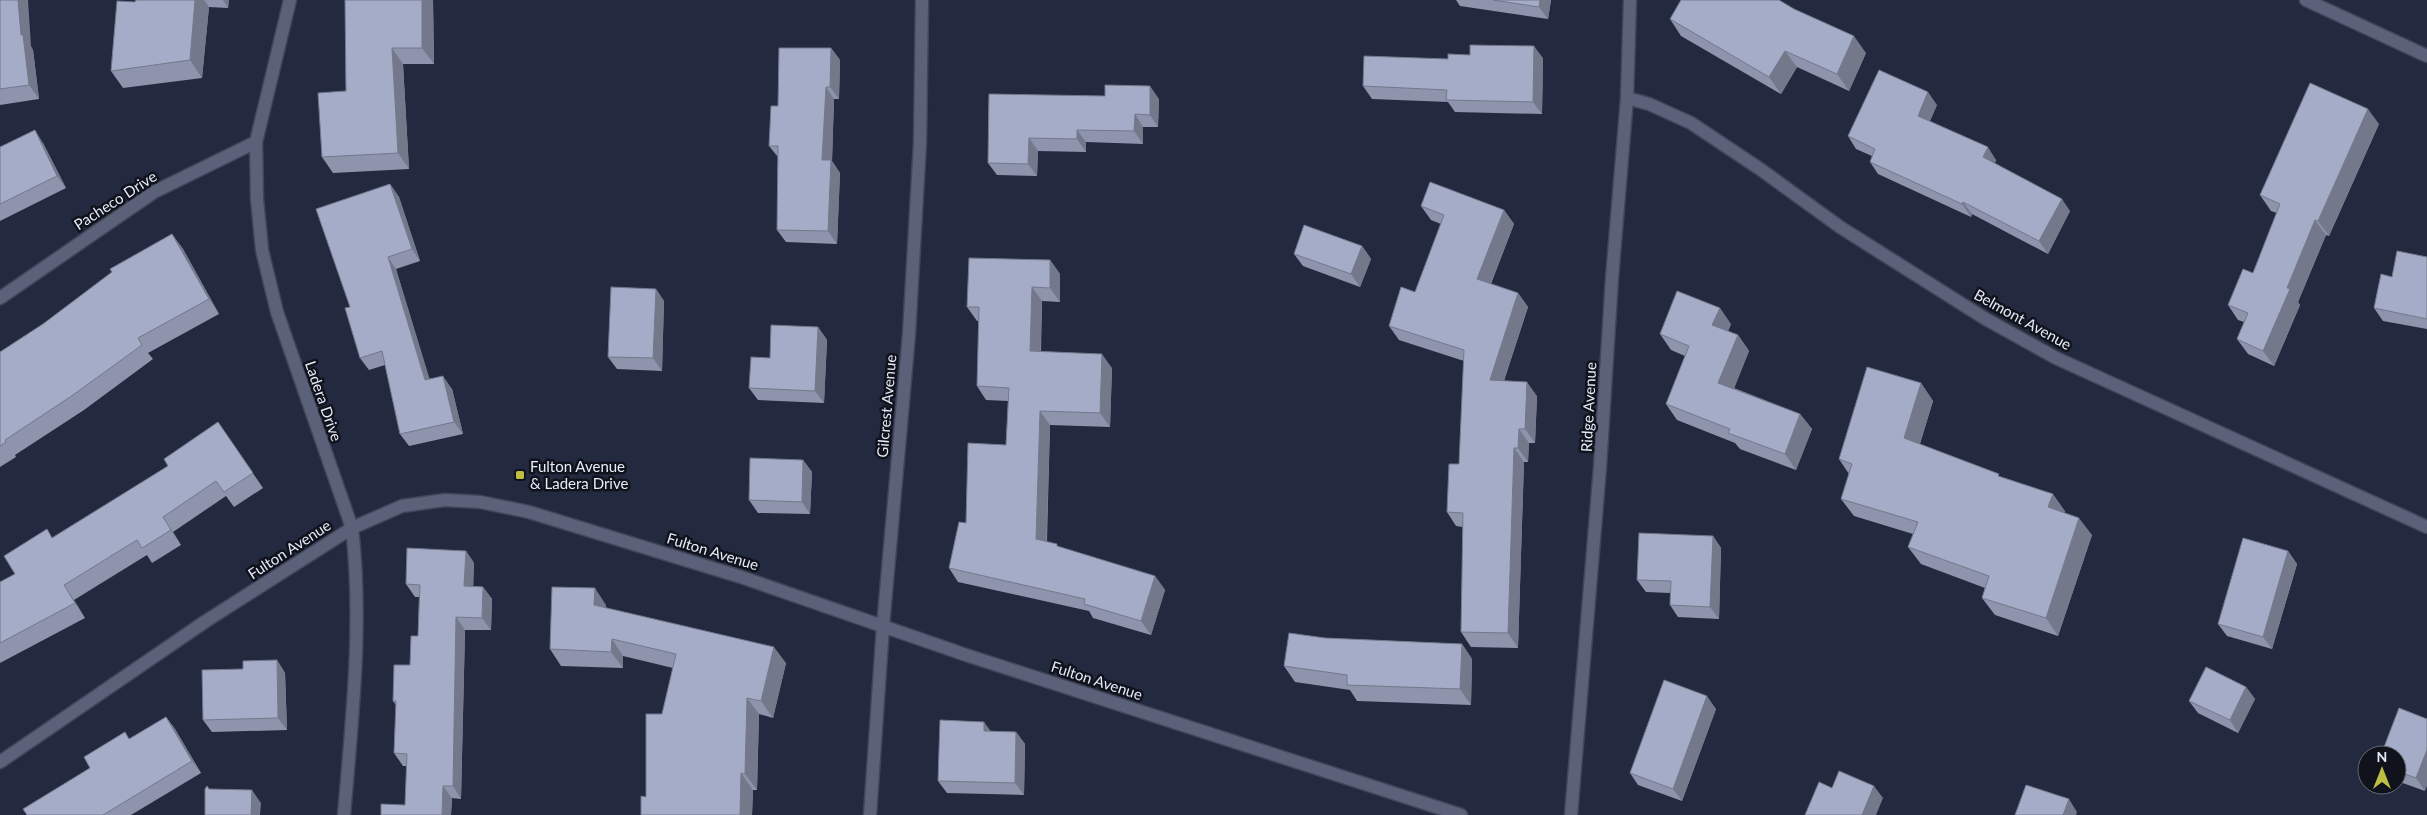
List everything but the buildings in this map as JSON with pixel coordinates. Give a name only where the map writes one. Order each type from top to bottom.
[{"type":"street","name":"Ladera Drive","points":[[290,0],[256,142],[257,199],[262,250],[277,312],[352,528],[356,564],[353,708],[344,815]]},
{"type":"street","name":"Gilcrest Avenue","points":[[870,815],[883,626],[909,334],[920,142],[922,0]]},
{"type":"street","name":"Ridge Avenue","points":[[1571,815],[1600,468],[1612,278],[1627,98],[1630,0]]},
{"type":"street","points":[[2306,0],[2427,56]]},
{"type":"street","name":"Belmont Avenue","points":[[1627,98],[1649,104],[1691,123],[1753,164],[1840,227],[1984,318],[2056,358],[2427,527]]},
{"type":"street","name":"Pacheco Drive","points":[[0,298],[154,192],[256,142]]},
{"type":"street","name":"Fulton Avenue","points":[[0,762],[206,621],[352,528],[402,506],[446,500],[480,502],[529,512],[732,574],[966,656],[1461,815]]},
{"type":"place","name":"Fulton Avenue & Ladera Drive","points":[[520,475]]}]
